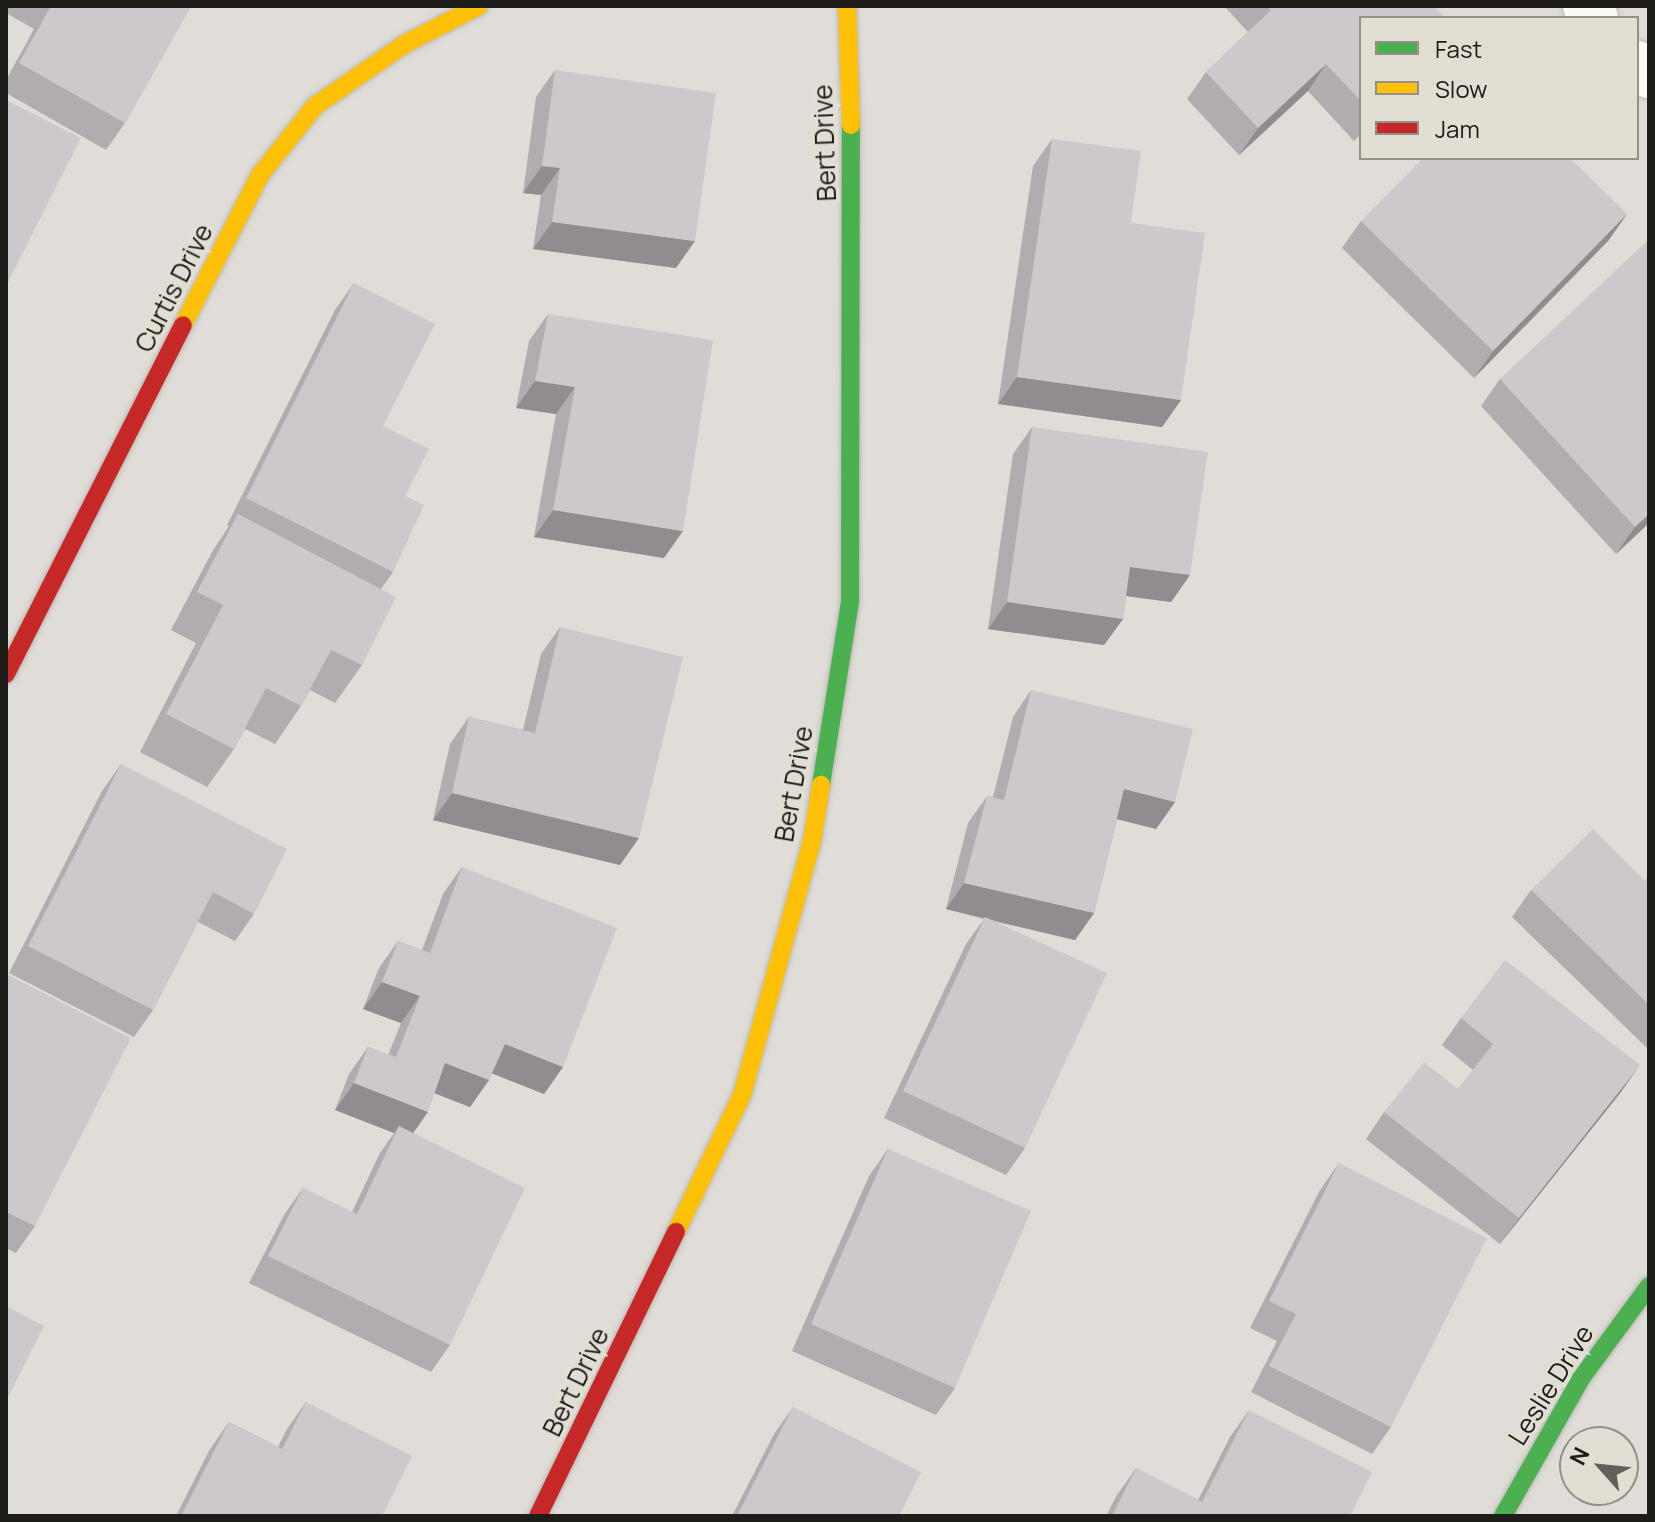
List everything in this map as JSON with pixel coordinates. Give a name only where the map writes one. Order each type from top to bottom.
[{"type":"street","name":"Curtis Drive","points":[[6,674],[260,175],[315,106],[403,45],[479,6]]},
{"type":"street","name":"Bert Drive","points":[[538,1516],[742,1095],[812,841],[850,601],[853,205],[847,6]]},
{"type":"street","name":"Leslie Drive","points":[[1503,1516],[1582,1377],[1649,1286]]},
{"type":"building","points":[[51,6],[191,6],[125,123],[19,63]]},
{"type":"building","points":[[1267,6],[1434,6],[1443,16],[1359,16],[1359,99],[1326,64],[1258,128],[1206,72],[1271,10]]},
{"type":"building","points":[[555,70],[716,93],[695,241],[552,222],[560,168],[542,166]]},
{"type":"building","points":[[6,100],[81,138],[6,286]]},
{"type":"building","points":[[1052,139],[1141,151],[1131,223],[1205,233],[1181,400],[1017,377]]},
{"type":"building","points":[[1421,160],[1572,160],[1627,214],[1493,351],[1361,221]]},
{"type":"building","points":[[1646,242],[1649,245],[1649,514],[1635,527],[1500,379]]},
{"type":"building","points":[[354,283],[435,324],[383,426],[429,449],[405,496],[424,505],[393,572],[246,498]]},
{"type":"building","points":[[548,314],[713,340],[683,531],[553,510],[575,387],[535,381]]},
{"type":"building","points":[[1032,427],[1208,452],[1190,575],[1130,567],[1123,619],[1007,602]]},
{"type":"building","points":[[238,514],[396,597],[362,665],[331,650],[301,706],[266,688],[234,749],[166,714],[223,605],[197,592]]},
{"type":"building","points":[[560,627],[683,657],[639,838],[452,793],[469,717],[535,733]]},
{"type":"building","points":[[1031,690],[1193,729],[1175,802],[1124,789],[1094,913],[964,883],[987,796],[1004,800]]},
{"type":"building","points":[[121,764],[287,849],[254,914],[213,892],[153,1010],[28,946]]},
{"type":"building","points":[[1593,829],[1645,881],[1649,877],[1649,1005],[1531,890]]},
{"type":"building","points":[[462,867],[617,928],[563,1067],[505,1044],[489,1080],[445,1063],[428,1112],[354,1083],[368,1047],[396,1057],[420,996],[382,982],[398,941],[430,953]]},
{"type":"building","points":[[985,917],[1107,973],[1025,1148],[903,1091]]},
{"type":"building","points":[[1505,960],[1640,1065],[1519,1218],[1384,1112],[1424,1062],[1458,1089],[1493,1044],[1461,1018]]},
{"type":"building","points":[[6,974],[131,1038],[35,1226],[6,1212]]},
{"type":"building","points":[[399,1126],[525,1188],[450,1345],[268,1256],[303,1188],[357,1214]]},
{"type":"building","points":[[888,1149],[1031,1211],[955,1388],[811,1324]]},
{"type":"building","points":[[1339,1163],[1487,1238],[1391,1427],[1269,1366],[1296,1314],[1269,1301]]},
{"type":"building","points":[[6,1306],[44,1326],[6,1401]]},
{"type":"building","points":[[306,1402],[412,1456],[382,1516],[181,1516],[229,1422],[282,1449]]},
{"type":"building","points":[[793,1407],[921,1472],[899,1516],[737,1516]]},
{"type":"building","points":[[1249,1410],[1372,1472],[1350,1516],[1112,1516],[1136,1468],[1202,1502]]},
{"type":"traffic: fast","points":[[821,785],[850,601],[851,125]]},
{"type":"traffic: fast","points":[[1503,1516],[1582,1377],[1649,1286]]},
{"type":"traffic: slow","points":[[183,325],[260,175],[315,106],[403,45],[479,6]]},
{"type":"traffic: slow","points":[[847,6],[851,125]]},
{"type":"traffic: slow","points":[[676,1232],[742,1095],[812,841],[821,785]]},
{"type":"traffic: jam","points":[[6,674],[183,325]]},
{"type":"traffic: jam","points":[[538,1516],[676,1232]]}]
